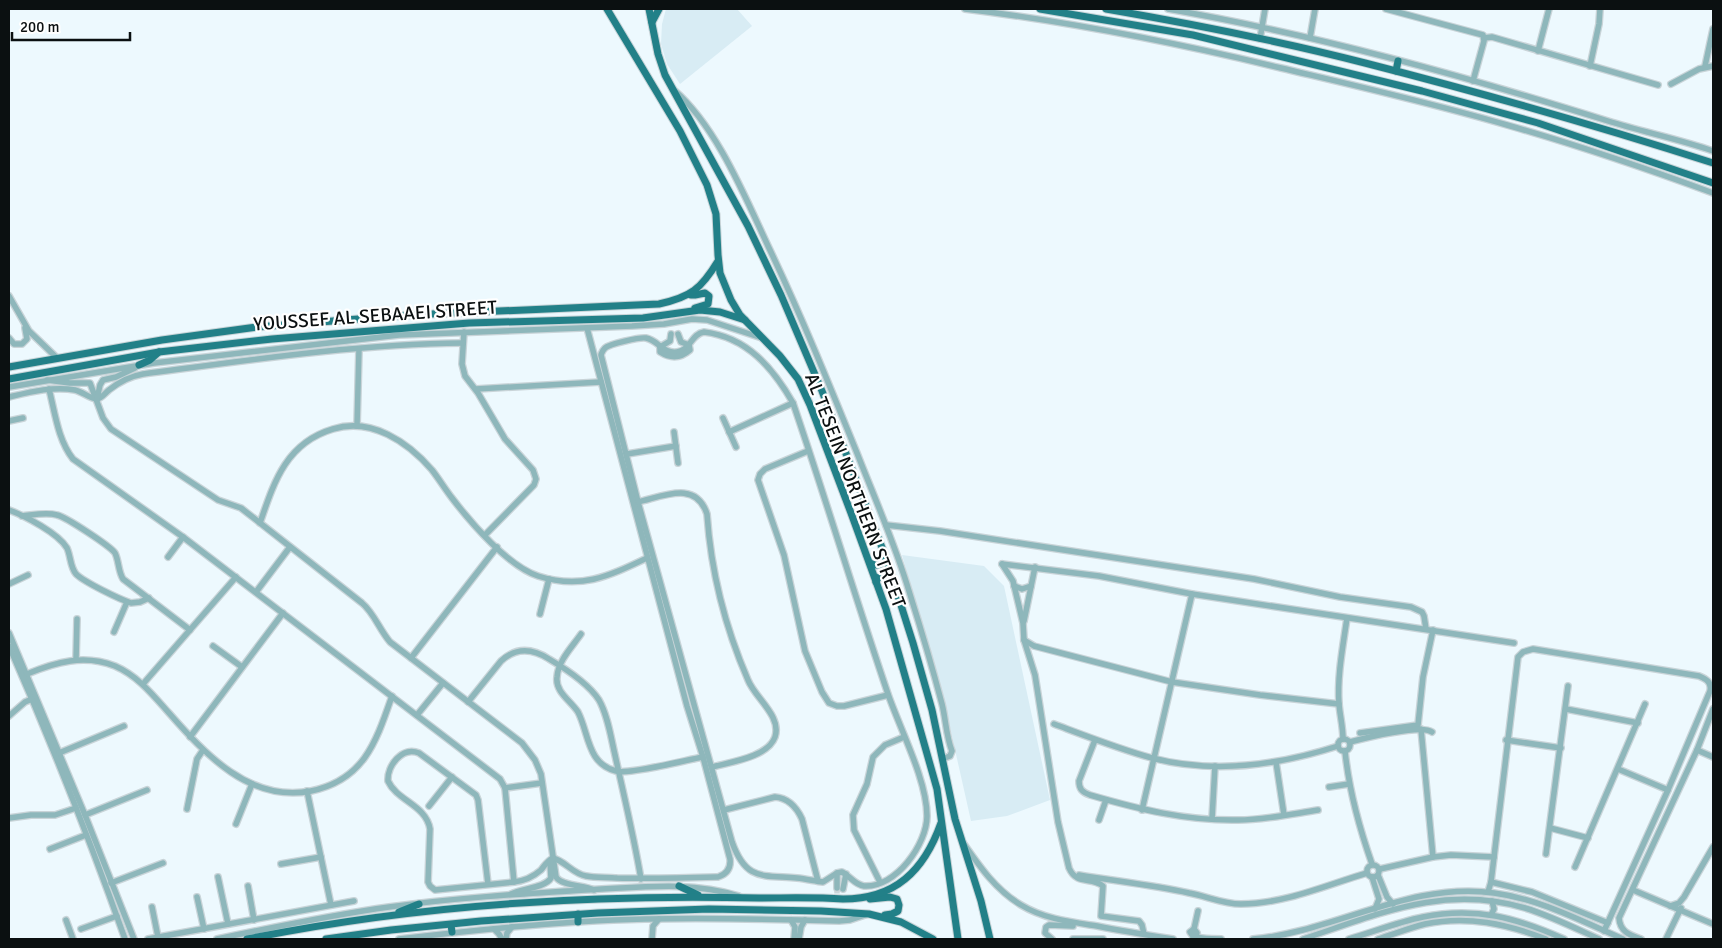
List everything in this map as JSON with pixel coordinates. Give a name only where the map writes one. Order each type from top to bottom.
[{"type":"main road","name":"AL TESEIN NORTHERN STREET","points":[[607,9],[680,131],[707,185],[716,214],[718,261],[722,280],[736,308],[745,320],[788,364],[804,390],[870,562],[935,779],[958,939]]},
{"type":"main road","points":[[613,19],[616,9]]},
{"type":"main road","name":"AL TESEIN NORTHERN STREET","points":[[649,9],[660,63],[672,89],[748,226],[778,288],[822,391],[886,558],[932,710],[959,835],[979,894],[990,939]]},
{"type":"main road","points":[[651,22],[659,9]]},
{"type":"main road","points":[[1040,9],[1192,35],[1422,90],[1538,123],[1713,183]]},
{"type":"main road","points":[[1106,9],[1260,39],[1396,71],[1494,97],[1713,163]]},
{"type":"main road","points":[[1396,71],[1398,61]]},
{"type":"main road","name":"YOUSSEF AL SEBAAEI STREET","points":[[9,367],[56,357],[209,332],[257,327],[410,315],[647,305],[677,300],[691,294],[705,282],[718,261]]},
{"type":"main road","points":[[691,294],[695,296],[705,293],[710,298],[708,304],[698,306],[694,310]]},
{"type":"main road","name":"YOUSSEF AL SEBAAEI STREET","points":[[9,379],[160,352],[272,338],[469,323],[643,318],[694,310],[720,312],[745,320]]},
{"type":"main road","points":[[605,319],[605,328]]},
{"type":"main road","points":[[270,326],[268,332],[272,338]]},
{"type":"main road","points":[[256,340],[260,335],[260,330],[257,327]]},
{"type":"main road","points":[[139,365],[154,358],[160,352]]},
{"type":"main road","points":[[870,562],[878,565],[886,558]]},
{"type":"main road","points":[[876,582],[883,575],[889,575],[893,578]]},
{"type":"main road","points":[[863,898],[889,891],[913,873],[931,847],[942,820]]},
{"type":"main road","points":[[679,886],[700,896]]},
{"type":"main road","points":[[247,939],[390,915],[633,897],[743,897],[840,894],[874,900],[892,896],[898,901],[899,907],[896,912],[877,915]]},
{"type":"main road","points":[[633,897],[636,904],[633,911]]},
{"type":"main road","points":[[648,897],[644,902],[648,910]]},
{"type":"main road","points":[[419,904],[371,922],[348,925],[345,930],[349,932],[375,929],[452,929],[578,914],[648,910],[722,909],[821,911],[877,915],[914,928],[934,939]]},
{"type":"main road","points":[[722,909],[722,918]]},
{"type":"main road","points":[[578,914],[578,922]]},
{"type":"main road","points":[[281,932],[301,933],[331,928],[336,929],[336,934],[325,939]]},
{"type":"main road","points":[[325,939],[391,930]]},
{"type":"street","points":[[965,9],[1129,34],[1181,44],[1335,80],[1556,139],[1713,193]]},
{"type":"street","points":[[1168,9],[1310,38],[1516,92],[1617,124],[1713,151]]},
{"type":"street","points":[[1260,39],[1265,9]]},
{"type":"street","points":[[1310,38],[1315,9]]},
{"type":"street","points":[[1386,9],[1415,12],[1480,33],[1484,38]]},
{"type":"street","points":[[1538,51],[1549,9]]},
{"type":"street","points":[[1590,66],[1599,24],[1600,9]]},
{"type":"street","points":[[1705,66],[1713,29]]},
{"type":"street","points":[[1484,38],[1492,37],[1658,85]]},
{"type":"street","points":[[1473,81],[1484,38]]},
{"type":"street","points":[[1671,84],[1705,66],[1713,66]]},
{"type":"street","points":[[672,89],[689,104],[706,128],[748,201],[813,344],[886,525],[901,565],[929,655],[945,715],[947,740],[952,751],[950,756],[942,759]]},
{"type":"street","points":[[9,296],[34,337],[56,357]]},
{"type":"street","points":[[9,387],[187,358],[399,335],[586,328],[674,329],[697,319],[712,320],[764,339]]},
{"type":"street","points":[[9,338],[16,345],[24,343],[27,336],[25,324]]},
{"type":"street","points":[[488,884],[478,800],[473,792],[419,753],[410,751],[399,756],[387,779],[391,787],[423,813],[428,822],[430,829],[428,882],[430,886],[437,890],[514,882],[532,876],[548,860],[553,858],[575,872],[586,876],[641,879],[718,877],[728,871],[730,859],[586,328]]},
{"type":"street","points":[[674,329],[681,342],[689,345]]},
{"type":"street","points":[[660,348],[670,341],[674,329]]},
{"type":"street","points":[[464,332],[463,372],[467,380],[476,389],[501,434],[533,470],[536,476],[534,484],[485,535]]},
{"type":"street","points":[[704,332],[723,336],[743,345],[764,360],[793,403],[888,695],[925,796],[927,817],[923,836],[913,856],[903,868],[880,882],[867,886],[862,885],[842,872],[837,873],[826,882],[764,876],[754,873],[747,868],[736,853],[693,706],[638,502],[602,358],[603,351],[608,346],[642,338],[649,339],[660,348],[673,352],[682,351],[689,345],[697,334],[704,332]]},
{"type":"street","points":[[97,400],[117,384],[138,375],[225,363],[359,349],[463,343]]},
{"type":"street","points":[[357,426],[359,349]]},
{"type":"street","points":[[97,400],[103,380],[116,377],[139,365]]},
{"type":"street","points":[[47,380],[70,384],[88,382],[92,384],[104,421],[111,429],[218,500],[238,506],[368,608],[383,634],[410,658],[527,748],[538,767],[542,783],[556,877],[560,882],[580,885],[594,890]]},
{"type":"street","points":[[476,389],[601,382]]},
{"type":"street","points":[[9,397],[49,389],[77,391],[97,400]]},
{"type":"street","points":[[49,389],[61,437],[68,453],[73,459],[183,537],[498,776],[505,788],[514,882]]},
{"type":"street","points":[[729,432],[793,403]]},
{"type":"street","points":[[9,420],[23,418]]},
{"type":"street","points":[[723,418],[736,447]]},
{"type":"street","points":[[260,523],[274,481],[292,454],[308,441],[327,431],[357,426],[369,428],[388,436],[416,454],[431,469],[450,496],[497,548],[527,571],[549,578],[572,582],[598,579],[647,558]]},
{"type":"street","points":[[674,432],[678,463]]},
{"type":"street","points":[[627,454],[676,446]]},
{"type":"street","points":[[808,451],[765,469],[760,474],[758,480],[784,555],[805,651],[822,692],[829,703],[844,706],[888,695]]},
{"type":"street","points":[[638,502],[679,493],[689,493],[704,505],[707,514],[715,578],[732,638],[749,682],[775,721],[776,735],[766,749],[759,754],[712,767]]},
{"type":"street","points":[[9,510],[59,539],[68,550],[71,564],[77,575],[127,602],[136,603],[149,598]]},
{"type":"street","points":[[22,516],[51,514],[68,520],[111,549],[116,557],[119,572],[123,579],[190,630]]},
{"type":"street","points":[[886,525],[940,531],[1254,579],[1340,597],[1411,607],[1422,612],[1426,629]]},
{"type":"street","points":[[168,558],[183,537]]},
{"type":"street","points":[[256,592],[290,547]]},
{"type":"street","points":[[410,658],[497,548]]},
{"type":"street","points":[[1144,934],[1142,925],[1139,922],[1101,916],[1103,886],[1100,883],[1076,878],[1069,868],[1058,822],[1035,675],[1024,640],[1023,623],[1014,586],[1011,577],[1002,564],[1099,576],[1192,594],[1514,643]]},
{"type":"street","points":[[1023,623],[1035,567]]},
{"type":"street","points":[[9,584],[28,575]]},
{"type":"street","points":[[143,684],[236,577]]},
{"type":"street","points":[[540,614],[549,578]]},
{"type":"street","points":[[1014,586],[1022,589],[1031,586]]},
{"type":"street","points":[[1142,810],[1192,594]]},
{"type":"street","points":[[114,632],[127,602]]},
{"type":"street","points":[[190,737],[283,613]]},
{"type":"street","points":[[1338,746],[1340,740],[1343,739],[1339,704],[1347,618]]},
{"type":"street","points":[[76,660],[77,619]]},
{"type":"street","points":[[1360,733],[1418,725],[1423,677],[1433,630]]},
{"type":"street","points":[[9,633],[60,753],[134,939]]},
{"type":"street","points":[[581,634],[560,666],[557,676],[559,688],[577,711],[593,753],[605,766],[619,772],[703,757]]},
{"type":"street","points":[[1024,640],[1034,646],[1172,682],[1339,704]]},
{"type":"street","points":[[9,646],[76,808],[125,939]]},
{"type":"street","points":[[213,646],[242,667]]},
{"type":"street","points":[[1490,892],[1518,656],[1526,650],[1533,649],[1699,676],[1708,681],[1711,687],[1668,790],[1604,931]]},
{"type":"street","points":[[468,702],[500,660],[522,650],[537,652],[585,685],[599,701],[604,712],[619,772],[641,879]]},
{"type":"street","points":[[27,674],[51,664],[76,660],[89,660],[114,666],[143,684],[190,737],[228,770],[252,784],[280,792],[296,793],[331,785],[359,766],[376,741],[392,696]]},
{"type":"street","points":[[417,715],[443,683]]},
{"type":"street","points":[[1546,854],[1568,686]]},
{"type":"street","points":[[9,716],[25,702],[32,699]]},
{"type":"street","points":[[1576,867],[1646,704]]},
{"type":"street","points":[[1566,708],[1638,723]]},
{"type":"street","points":[[1642,939],[1625,932],[1619,918],[1697,750],[1713,709]]},
{"type":"street","points":[[1054,724],[1095,740],[1153,758],[1215,766],[1276,762],[1338,746]]},
{"type":"street","points":[[60,753],[124,726]]},
{"type":"street","points":[[1343,739],[1350,742],[1421,729],[1427,729],[1432,732]]},
{"type":"street","points":[[1421,729],[1433,857]]},
{"type":"street","points":[[880,882],[854,830],[853,815],[864,790],[873,757],[885,745],[904,737]]},
{"type":"street","points":[[1095,740],[1079,784],[1085,794],[1142,810],[1174,816],[1212,819],[1238,820],[1318,810]]},
{"type":"street","points":[[1507,740],[1561,748]]},
{"type":"street","points":[[1338,746],[1339,750],[1345,751],[1350,748],[1350,742]]},
{"type":"street","points":[[187,809],[198,759],[203,750]]},
{"type":"street","points":[[1697,750],[1713,757]]},
{"type":"street","points":[[1345,751],[1349,784],[1362,836],[1372,864],[1376,865],[1374,873],[1379,899],[1375,909]]},
{"type":"street","points":[[1276,762],[1284,814]]},
{"type":"street","points":[[1212,819],[1215,766]]},
{"type":"street","points":[[1618,769],[1668,790]]},
{"type":"street","points":[[429,806],[452,777]]},
{"type":"street","points":[[505,788],[542,783]]},
{"type":"street","points":[[236,824],[252,784]]},
{"type":"street","points":[[1329,787],[1349,784]]},
{"type":"street","points":[[85,815],[147,790]]},
{"type":"street","points":[[307,791],[331,905]]},
{"type":"street","points":[[724,810],[775,796],[791,803],[802,819],[818,881]]},
{"type":"street","points":[[1099,820],[1106,800]]},
{"type":"street","points":[[9,818],[55,814],[76,808]]},
{"type":"street","points":[[9,823],[17,818]]},
{"type":"street","points":[[1550,828],[1588,838]]},
{"type":"street","points":[[50,849],[86,835]]},
{"type":"street","points":[[959,835],[986,875],[1015,901],[1028,909],[1049,917],[1172,939]]},
{"type":"street","points":[[1670,906],[1679,903],[1684,897],[1713,847]]},
{"type":"street","points":[[1079,875],[1188,892],[1225,902],[1241,904],[1283,899],[1433,857],[1452,855],[1494,857]]},
{"type":"street","points":[[281,864],[322,857]]},
{"type":"street","points":[[508,896],[521,889],[547,883],[551,878],[550,862],[553,858]]},
{"type":"street","points":[[111,883],[163,864]]},
{"type":"street","points":[[1372,864],[1368,868],[1374,873],[1387,897],[1394,904]]},
{"type":"street","points":[[837,873],[840,894]]},
{"type":"street","points":[[840,894],[846,874]]},
{"type":"street","points":[[218,877],[228,924]]},
{"type":"street","points":[[1491,882],[1547,897],[1608,923]]},
{"type":"street","points":[[248,886],[254,920]]},
{"type":"street","points":[[218,939],[316,918],[419,904],[508,896],[679,886],[701,887],[743,897]]},
{"type":"street","points":[[1633,890],[1712,924],[1713,931]]},
{"type":"street","points":[[1253,939],[1286,935],[1424,895],[1454,891],[1490,892],[1536,902],[1604,931],[1613,937],[1623,939]]},
{"type":"street","points":[[1424,895],[1431,901]]},
{"type":"street","points":[[197,897],[204,929]]},
{"type":"street","points":[[1379,899],[1387,897]]},
{"type":"street","points":[[1666,939],[1681,910],[1684,897]]},
{"type":"street","points":[[1303,939],[1397,908],[1431,901],[1466,899],[1514,905],[1543,914],[1599,939]]},
{"type":"street","points":[[148,939],[354,901]]},
{"type":"street","points":[[1491,915],[1494,909],[1492,901]]},
{"type":"street","points":[[1510,919],[1509,911],[1514,905]]},
{"type":"street","points":[[152,907],[158,937]]},
{"type":"street","points":[[1198,911],[1194,935],[1202,939],[1221,939]]},
{"type":"street","points":[[1349,939],[1414,919],[1434,915],[1463,913],[1491,915],[1510,919],[1537,927],[1564,939]]},
{"type":"street","points":[[399,939],[452,929],[494,929],[578,922],[722,918],[844,921],[861,918],[869,914]]},
{"type":"street","points":[[81,929],[117,916]]},
{"type":"street","points":[[1349,916],[1350,924]]},
{"type":"street","points":[[643,919],[652,930]]},
{"type":"street","points":[[652,939],[652,930],[660,919]]},
{"type":"street","points":[[66,920],[73,939]]},
{"type":"street","points":[[791,920],[795,927],[794,939]]},
{"type":"street","points":[[799,939],[801,926],[805,920]]},
{"type":"street","points":[[1378,939],[1427,924],[1461,920],[1496,924],[1546,939]]},
{"type":"street","points":[[1052,939],[1045,933],[1049,924],[1088,925]]},
{"type":"street","points":[[506,939],[507,932],[512,927]]},
{"type":"street","points":[[494,929],[502,939]]},
{"type":"street","points":[[1074,939],[1103,939]]},
{"type":"shaded area","points":[[666,9],[737,9],[752,26],[680,84],[667,64],[661,44],[662,24]]},
{"type":"shaded area","points":[[902,555],[984,566],[1004,586],[1050,800],[1007,816],[971,821],[947,714]]},
{"type":"tunnel","points":[[837,888],[837,894]]}]
